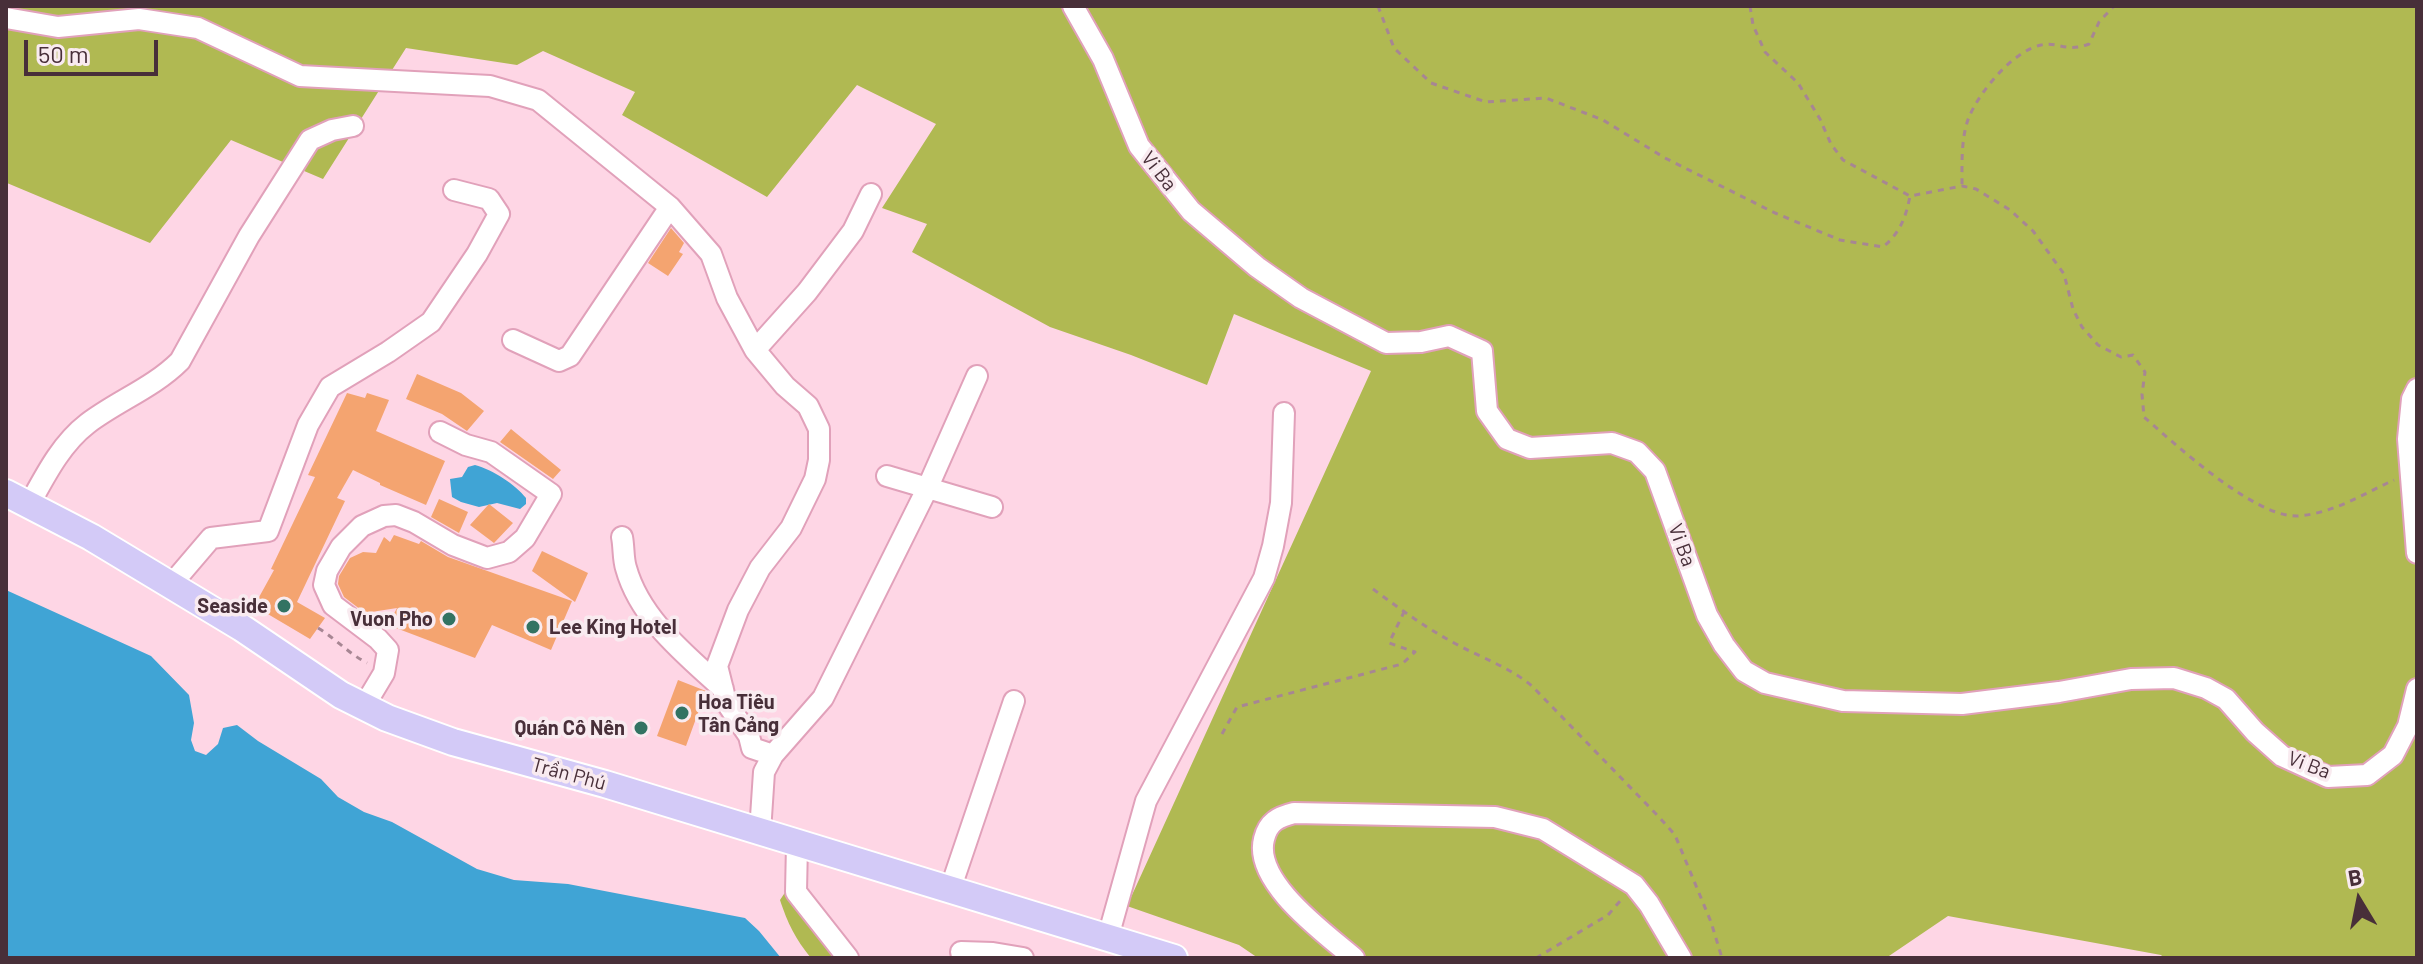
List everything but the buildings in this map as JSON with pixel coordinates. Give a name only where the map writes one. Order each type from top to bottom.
[{"type":"main road","name":"Trần Phú","points":[[18,499],[91,537],[242,628],[363,708],[453,742],[605,784],[1108,937],[1141,953],[1174,958]]},
{"type":"street","name":"Vi Ba","points":[[1073,6],[1103,59],[1139,146],[1191,211],[1257,267],[1301,298],[1386,343],[1421,342],[1449,336],[1482,351],[1487,411],[1507,439],[1530,448],[1612,443],[1637,452],[1655,471],[1707,615],[1744,671],[1765,683],[1843,701],[1962,704],[2131,679],[2174,678],[2206,688],[2226,699],[2255,732],[2282,756],[2328,777],[2367,775],[2393,755],[2408,726],[2417,689]]},
{"type":"street","points":[[6,18],[58,27],[139,19],[198,28],[300,76],[490,86],[538,100],[670,207],[711,254],[727,298],[755,350],[785,386],[808,406],[819,429],[819,460],[815,479],[791,528],[760,568],[738,610],[717,666],[726,702],[749,736],[752,748],[773,755]]},
{"type":"street","points":[[18,499],[85,425],[164,377],[180,361],[249,236],[310,140],[332,130],[353,126]]},
{"type":"street","points":[[170,586],[211,538],[268,531],[308,425],[330,387],[431,322],[477,254],[499,214],[489,199],[454,190]]},
{"type":"street","points":[[755,350],[807,292],[846,241],[871,194]]},
{"type":"street","points":[[513,340],[559,361],[570,356],[670,207]]},
{"type":"street","points":[[760,832],[764,772],[773,755],[823,698],[927,489],[977,376]]},
{"type":"street","points":[[2417,389],[2412,399],[2408,439],[2417,553]]},
{"type":"street","points":[[1108,937],[1146,801],[1264,578],[1281,503],[1284,413]]},
{"type":"street","points":[[363,708],[384,673],[388,650],[333,605],[327,594],[324,585],[327,571],[341,547],[362,526],[384,516],[396,515],[453,545],[487,558],[509,552],[525,538],[551,494],[491,452],[466,445],[440,432]]},
{"type":"street","points":[[887,476],[992,507]]},
{"type":"street","points":[[622,537],[626,568],[640,603],[674,644],[723,689]]},
{"type":"street","points":[[950,890],[1014,701]]},
{"type":"street","points":[[1354,958],[1295,908],[1266,871],[1261,849],[1267,828],[1279,816],[1294,813],[1506,819],[1543,829],[1634,885],[1681,958]]},
{"type":"street","points":[[797,844],[796,892],[848,958]]},
{"type":"street","points":[[961,952],[1023,958]]},
{"type":"path","points":[[1378,6],[1394,48],[1431,83],[1486,102],[1546,98],[1603,120],[1717,186],[1840,240],[1883,247],[1894,239],[1906,216],[1910,196]]},
{"type":"path","points":[[1750,6],[1753,25],[1765,52],[1798,83],[1843,160],[1910,196],[1962,186],[1976,189],[2010,210],[2033,231],[2064,274],[2073,309],[2082,327],[2098,345],[2121,357],[2133,355],[2145,372],[2142,394],[2144,417],[2239,493],[2276,512],[2295,516],[2329,510],[2412,471]]},
{"type":"path","points":[[1962,186],[1969,118],[1991,83],[2019,54],[2043,44],[2074,49],[2089,44],[2099,22],[2114,6]]},
{"type":"path","points":[[1373,589],[1419,623],[1458,646],[1515,672],[1659,817],[1675,835],[1711,922],[1722,958]]},
{"type":"path","points":[[1222,734],[1237,707],[1402,664],[1415,652],[1389,643],[1404,612]]},
{"type":"path","points":[[318,628],[336,639],[355,657],[384,673]]},
{"type":"path","points":[[1536,958],[1608,915],[1634,885]]},
{"type":"green space","points":[[6,6],[2417,6],[2417,958],[2164,958],[1948,916],[1886,958],[1258,958],[1239,945],[1127,906],[1371,371],[1234,314],[1207,385],[1050,327],[912,252],[927,224],[882,208],[936,124],[857,85],[767,197],[622,115],[635,92],[543,51],[517,65],[406,48],[323,179],[231,140],[150,243],[7,183]]},
{"type":"green space","points":[[786,891],[839,958],[811,958],[796,937],[783,909],[780,900]]},
{"type":"water","points":[[475,465],[510,483],[526,498],[526,504],[520,509],[497,503],[479,507],[452,497],[450,479],[462,477],[468,467]]},
{"type":"water","points":[[6,590],[151,656],[189,695],[194,723],[191,740],[195,751],[206,755],[218,744],[223,728],[237,725],[321,779],[338,797],[364,812],[392,822],[477,869],[514,880],[568,884],[745,918],[781,958],[6,958]]},
{"type":"place","name":"Seaside","points":[[284,606]]},
{"type":"place","name":"Vuon Pho","points":[[449,619]]},
{"type":"place","name":"Lee King Hotel","points":[[533,627]]},
{"type":"place","name":"Hoa Tiêu Tân Cảng","points":[[682,713]]},
{"type":"place","name":"Quán Cô Nên","points":[[641,728]]}]
